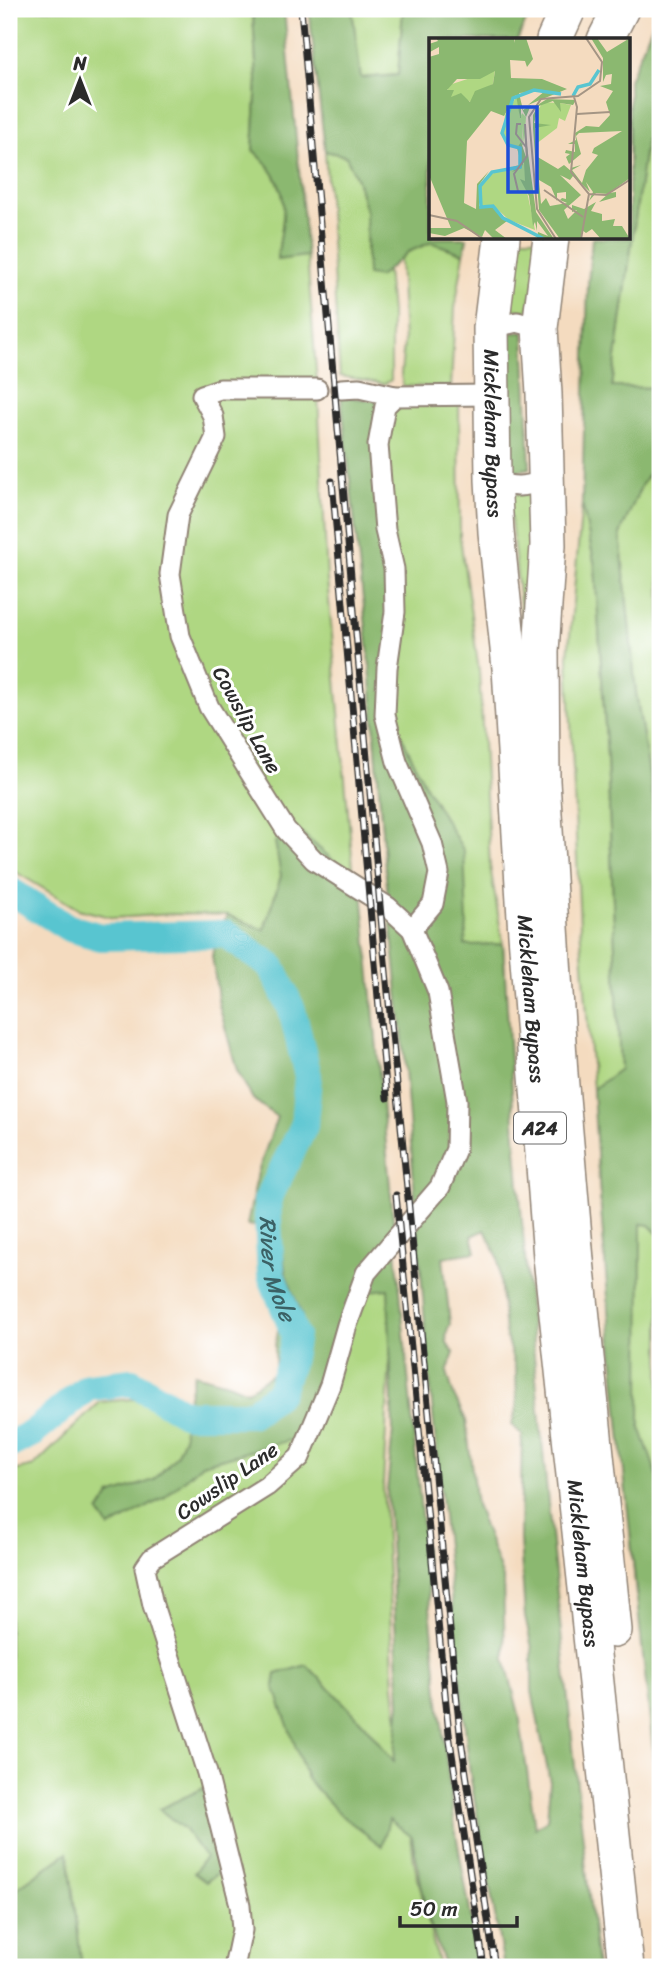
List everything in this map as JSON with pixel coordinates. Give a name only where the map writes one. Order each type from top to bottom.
[{"type":"highway","points":[[555,38],[568,9]]},
{"type":"highway","points":[[606,38],[621,9]]},
{"type":"highway","name":"Mickleham Bypass","points":[[502,240],[491,328],[496,532],[510,668],[528,961],[551,1257],[626,1967]]},
{"type":"highway","name":"Mickleham Bypass","points":[[551,240],[540,328],[548,545],[541,651],[541,723],[560,1074],[576,1260],[649,1967]]},
{"type":"street","points":[[491,328],[516,322],[540,328]]},
{"type":"street","points":[[341,388],[359,388],[395,396],[492,395]]},
{"type":"street","name":"Cowslip Lane","points":[[235,1963],[242,1930],[240,1905],[207,1773],[153,1605],[145,1568],[152,1559],[267,1486],[300,1457],[330,1385],[347,1325],[366,1273],[440,1187],[456,1149],[457,1101],[438,992],[412,929],[388,907],[314,860],[286,830],[209,707],[180,636],[170,574],[178,515],[216,437],[213,416],[202,395],[219,389],[317,389]]},
{"type":"street","points":[[395,396],[385,406],[378,445],[385,530],[394,569],[395,612],[387,668],[385,715],[397,762],[432,843],[439,873],[433,904],[412,929]]},
{"type":"street","points":[[493,480],[519,487],[546,480]]},
{"type":"green space","points":[[13,9],[251,9],[257,79],[253,150],[271,166],[286,202],[277,259],[307,256],[318,395],[327,579],[356,901],[281,876],[264,930],[227,915],[171,914],[114,918],[78,909],[9,868],[9,18]]},
{"type":"green space","points":[[251,9],[284,9],[307,256],[277,260],[283,200],[275,176],[253,150],[257,79]]},
{"type":"green space","points":[[309,9],[352,9],[361,78],[398,75],[403,9],[532,9],[518,38],[429,38],[429,240],[467,240],[464,254],[431,242],[408,252],[379,277],[367,275],[366,211],[357,179],[346,156],[325,151]]},
{"type":"green space","points":[[352,9],[403,9],[398,75],[360,78]]},
{"type":"green space","points":[[659,9],[660,128],[646,139],[612,387],[660,388],[660,457],[642,484],[620,534],[636,693],[660,842],[660,1128],[657,1135],[660,1141],[660,1236],[649,1225],[641,1224],[640,1427],[660,1484],[660,1814],[613,1361],[593,1089],[620,1069],[607,758],[595,566],[582,503],[588,283],[592,240],[630,240],[630,78]]},
{"type":"green space","points":[[660,128],[660,388],[612,387],[646,139]]},
{"type":"green space","points":[[325,151],[346,156],[357,179],[366,211],[366,259],[379,277],[387,270],[391,313],[391,380],[384,384],[340,376]]},
{"type":"green space","points":[[512,240],[545,240],[528,311],[511,309]]},
{"type":"green space","points":[[432,242],[464,254],[455,308],[451,387],[403,386],[400,259],[408,252]]},
{"type":"green space","points":[[524,332],[530,468],[517,471],[504,464],[508,333]]},
{"type":"green space","points":[[341,396],[378,401],[402,616],[393,718],[426,787],[464,851],[467,923],[465,945],[503,944],[515,1134],[535,1363],[597,1967],[504,1967],[470,1774],[429,1373],[402,1031],[384,858],[370,664]],"holes":[[[485,1230],[498,1257],[505,1333],[516,1371],[517,1406],[512,1425],[522,1435],[520,1539],[525,1617],[532,1648],[532,1691],[550,1782],[547,1820],[535,1828],[519,1714],[505,1659],[503,1578],[476,1505],[466,1420],[454,1396],[447,1372],[454,1353],[446,1340],[450,1324],[443,1257],[476,1252],[472,1236]]]},
{"type":"green space","points":[[378,401],[459,404],[460,537],[479,671],[490,866],[503,944],[505,974],[457,1033],[384,858],[370,664]]},
{"type":"green space","points":[[660,457],[660,842],[636,693],[620,533],[642,484]]},
{"type":"green space","points":[[508,494],[533,494],[530,695]]},
{"type":"green space","points":[[582,503],[595,566],[607,758],[620,1069],[595,1115],[580,926],[568,657]]},
{"type":"green space","points":[[296,828],[361,881],[439,1702],[455,1828],[480,1967],[445,1967],[428,1918],[412,1837],[389,1819],[382,1846],[341,1815],[307,1779],[274,1686],[276,1674],[307,1665],[363,1723],[394,1761],[400,1703],[387,1491],[393,1430],[388,1289],[369,1291],[298,1438],[202,1464],[164,1498],[109,1528],[99,1512],[110,1495],[154,1480],[176,1456],[184,1437],[183,1421],[194,1374],[247,1391],[275,1372],[275,1345],[279,1326],[302,1316],[286,1274],[279,1228],[247,1225],[258,1172],[277,1117],[253,1099],[237,1070],[219,1005],[212,955],[227,915],[264,930],[281,876],[275,842]]},
{"type":"green space","points":[[597,1160],[660,1190],[660,1606],[636,1596]]},
{"type":"green space","points":[[385,1240],[393,1303],[383,1484],[394,1687],[414,1861],[439,1967],[9,1967],[9,1472],[34,1466],[100,1402],[134,1399],[200,1425],[267,1419],[304,1330],[292,1274]]},
{"type":"green space","points":[[204,1788],[224,1868],[206,1882],[194,1873],[205,1857],[184,1829],[159,1809]]},
{"type":"green space","points":[[68,1852],[82,1967],[9,1967],[9,1894]]},
{"type":"waterway","name":"River Mole","points":[[9,890],[69,928],[101,937],[226,934],[272,967],[292,1010],[308,1076],[304,1126],[267,1201],[271,1275],[295,1335],[290,1363],[279,1393],[251,1414],[186,1414],[132,1382],[88,1387],[33,1433],[9,1445]]},
{"type":"railway","points":[[301,9],[384,951],[460,1733],[495,1967]]},
{"type":"railway","points":[[332,481],[387,1098]]},
{"type":"railway","points":[[396,1195],[449,1734],[484,1967]]}]
